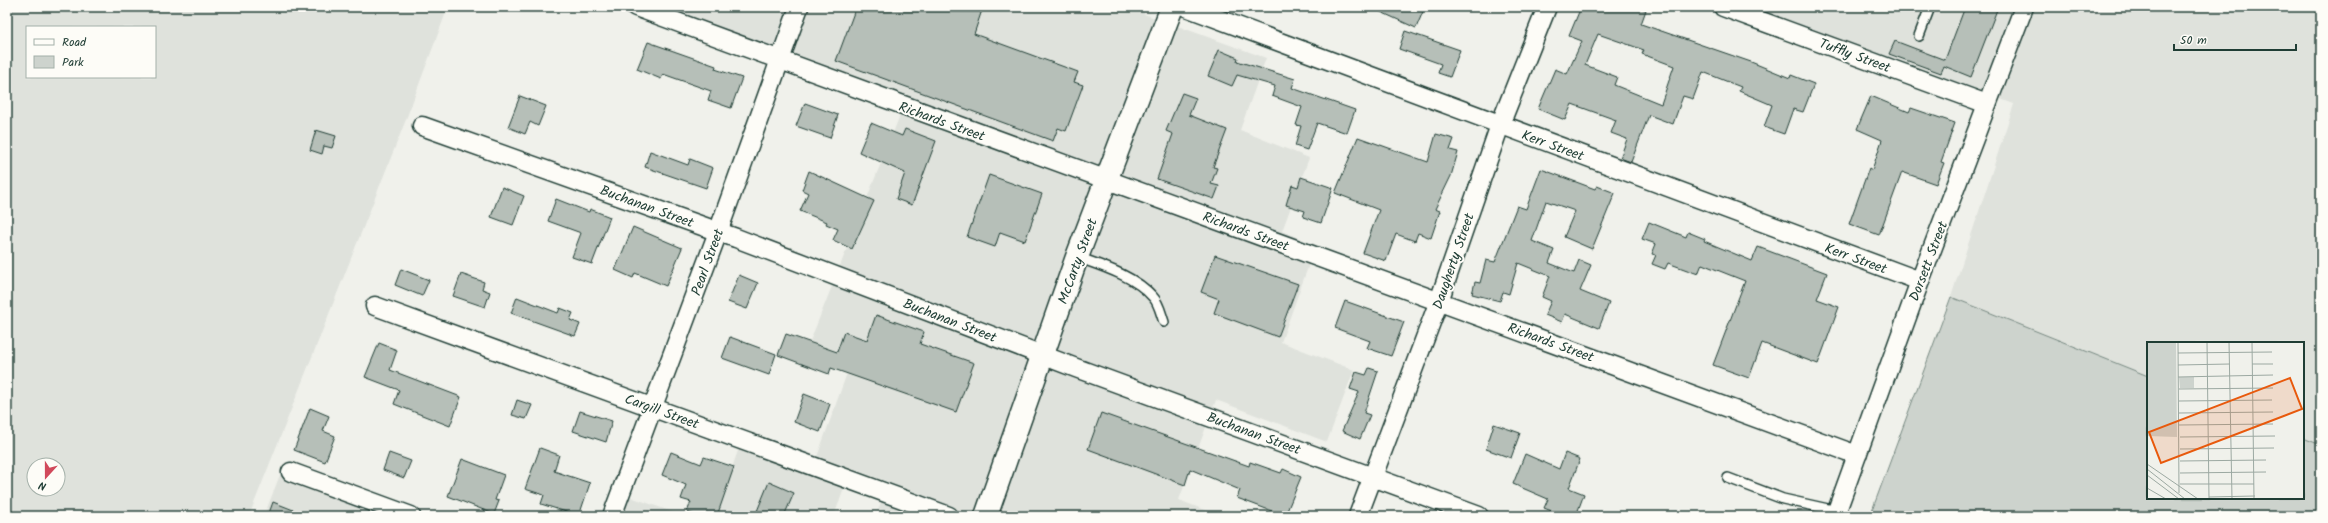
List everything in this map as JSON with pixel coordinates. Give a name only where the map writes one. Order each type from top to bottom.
[{"type":"main road","name":"McCarty Street","points":[[986,516],[1077,257],[1172,7]]},
{"type":"street","name":"Richards Street","points":[[636,7],[1857,455]]},
{"type":"street","name":"Pearl Street","points":[[612,516],[718,232],[799,7]]},
{"type":"street","name":"Kerr Street","points":[[1186,7],[1920,281]]},
{"type":"street","name":"Daugherty Street","points":[[1358,516],[1439,301],[1500,125],[1547,7]]},
{"type":"street","name":"Tuffly Street","points":[[1723,7],[1987,104]]},
{"type":"street","name":"Dorsett Street","points":[[1836,513],[1920,281],[2024,7]]},
{"type":"street","name":"Buchanan Street","points":[[422,126],[718,232],[1042,355],[1479,516]]},
{"type":"street","name":"Cargill Street","points":[[375,306],[949,516]]},
{"type":"street","points":[[291,472],[411,516]]},
{"type":"lane","points":[[1919,36],[1930,7]]},
{"type":"lane","points":[[1077,257],[1113,270],[1144,288],[1154,298],[1164,322]]},
{"type":"lane","points":[[1728,478],[1783,499],[1836,513]]},
{"type":"shaded area","points":[[7,7],[448,7],[405,122],[249,516],[7,516],[7,250],[12,238],[7,236]]},
{"type":"shaded area","points":[[666,7],[1146,7],[1144,14],[1266,58],[1240,130],[1309,158],[1282,231],[1316,245],[1281,342],[1354,370],[1327,442],[1216,400],[1179,500],[1220,516],[876,516],[888,482],[817,457],[847,373],[803,359],[906,100]]},
{"type":"shaded area","points":[[1753,7],[2321,7],[2321,445],[2304,438],[2304,342],[2147,342],[2147,376],[1951,297],[2014,104]]},
{"type":"shaded area","points":[[740,445],[846,483],[834,516],[715,516]]},
{"type":"shaded area","points":[[285,462],[428,516],[264,516]]},
{"type":"shaded area","points":[[625,495],[684,516],[618,516]]},
{"type":"green space","points":[[1951,297],[2147,376],[2147,499],[2304,499],[2304,438],[2321,445],[2321,516],[1870,516]]},
{"type":"building","points":[[856,7],[983,7],[974,34],[1078,72],[1074,82],[1083,85],[1066,131],[1058,128],[1053,141],[836,61]]},
{"type":"building","points":[[1370,7],[1425,7],[1416,28]]},
{"type":"building","points":[[1581,7],[1638,7],[1646,10],[1641,24],[1751,62],[1790,78],[1791,75],[1814,84],[1803,112],[1793,109],[1784,134],[1764,127],[1772,105],[1739,91],[1741,87],[1703,72],[1693,99],[1683,96],[1673,124],[1649,115],[1631,162],[1620,158],[1627,139],[1611,133],[1616,120],[1572,104],[1565,120],[1538,109],[1555,69],[1567,74],[1582,41],[1569,36]],"holes":[[[1598,34],[1644,50],[1642,54],[1674,66],[1661,104],[1614,85],[1617,77],[1585,65]]]},
{"type":"building","points":[[1965,7],[1998,7],[1971,77],[1944,66],[1941,73],[1889,54],[1895,41],[1945,60]]},
{"type":"building","points":[[1405,31],[1460,50],[1450,77],[1438,73],[1441,64],[1399,49]]},
{"type":"building","points":[[648,42],[716,66],[715,69],[742,78],[731,108],[708,100],[711,91],[663,74],[661,79],[637,69]]},
{"type":"building","points":[[1219,50],[1238,58],[1237,61],[1295,79],[1292,88],[1355,110],[1347,133],[1317,123],[1307,150],[1295,146],[1301,126],[1296,125],[1302,107],[1272,96],[1275,86],[1237,75],[1232,86],[1208,76]]},
{"type":"building","points":[[1182,93],[1196,98],[1189,115],[1227,130],[1213,167],[1217,168],[1211,184],[1219,186],[1214,199],[1157,179],[1173,134],[1166,131]]},
{"type":"building","points":[[520,96],[546,106],[538,126],[530,122],[525,134],[508,127]]},
{"type":"building","points":[[1871,96],[1909,112],[1911,108],[1955,123],[1941,162],[1944,163],[1936,184],[1902,172],[1879,235],[1849,224],[1869,168],[1872,170],[1882,140],[1857,129]]},
{"type":"building","points":[[805,103],[838,115],[830,138],[796,126]]},
{"type":"building","points":[[871,123],[902,136],[905,129],[936,141],[912,205],[896,199],[905,173],[859,152]]},
{"type":"building","points":[[316,130],[336,136],[332,148],[324,146],[322,154],[310,150]]},
{"type":"building","points":[[1436,134],[1454,139],[1450,150],[1458,152],[1451,176],[1435,209],[1440,211],[1431,238],[1418,233],[1415,241],[1396,234],[1386,261],[1363,253],[1379,210],[1335,193],[1358,137],[1428,162]]},
{"type":"building","points":[[650,151],[688,165],[690,159],[713,168],[706,188],[645,167]]},
{"type":"building","points":[[1541,169],[1595,189],[1597,186],[1615,193],[1592,249],[1564,237],[1575,211],[1546,201],[1532,241],[1554,250],[1549,263],[1574,273],[1579,260],[1591,265],[1580,291],[1609,303],[1599,328],[1565,314],[1562,322],[1545,315],[1551,301],[1542,297],[1550,276],[1518,263],[1509,294],[1503,292],[1500,301],[1472,294],[1475,282],[1480,283],[1486,260],[1495,262],[1517,206],[1526,209]]},
{"type":"building","points":[[809,171],[874,201],[852,249],[833,240],[838,229],[826,224],[827,222],[800,211],[808,193],[802,190]]},
{"type":"building","points":[[989,175],[1042,194],[1025,241],[1000,232],[995,247],[967,237]]},
{"type":"building","points":[[1301,177],[1333,188],[1321,223],[1303,217],[1305,211],[1286,205],[1292,185],[1298,187]]},
{"type":"building","points":[[502,187],[524,196],[513,225],[491,217]]},
{"type":"building","points":[[556,199],[589,212],[590,209],[610,217],[592,264],[572,257],[581,233],[548,221]]},
{"type":"building","points":[[1649,222],[1686,237],[1688,232],[1705,239],[1704,241],[1752,261],[1758,247],[1827,273],[1817,299],[1839,307],[1818,364],[1762,343],[1749,378],[1713,365],[1745,281],[1702,264],[1698,274],[1668,263],[1665,269],[1652,264],[1656,255],[1652,254],[1656,244],[1642,239]]},
{"type":"building","points":[[633,227],[682,248],[666,286],[635,273],[633,278],[615,270]]},
{"type":"building","points":[[1215,255],[1298,284],[1278,337],[1214,313],[1219,299],[1201,292]]},
{"type":"building","points":[[401,269],[429,280],[422,296],[395,285]]},
{"type":"building","points":[[461,274],[484,282],[482,289],[490,292],[485,307],[453,296]]},
{"type":"building","points":[[739,275],[758,283],[747,309],[728,302]]},
{"type":"building","points":[[517,297],[558,313],[560,308],[573,313],[570,320],[580,324],[575,336],[511,313]]},
{"type":"building","points":[[1345,301],[1404,322],[1391,356],[1367,348],[1370,341],[1335,328]]},
{"type":"building","points":[[876,315],[924,332],[920,344],[974,363],[956,412],[831,368],[829,374],[778,355],[786,334],[837,352],[844,332],[867,340]]},
{"type":"building","points":[[730,337],[776,354],[769,375],[722,358]]},
{"type":"building","points":[[379,343],[397,350],[390,370],[461,397],[450,426],[394,404],[399,390],[365,377]]},
{"type":"building","points":[[1369,368],[1378,371],[1364,413],[1370,415],[1360,439],[1342,431],[1359,392],[1350,389],[1356,372],[1366,375]]},
{"type":"building","points":[[804,394],[830,404],[820,432],[794,422]]},
{"type":"building","points":[[517,400],[532,405],[526,419],[512,415]]},
{"type":"building","points":[[310,408],[329,416],[323,431],[335,436],[325,462],[294,450]]},
{"type":"building","points":[[580,411],[612,421],[606,442],[573,431]]},
{"type":"building","points":[[1101,413],[1249,466],[1250,462],[1281,473],[1283,469],[1301,477],[1285,516],[1237,498],[1240,490],[1190,469],[1185,485],[1088,449]]},
{"type":"building","points":[[1494,424],[1520,433],[1511,458],[1486,449]]},
{"type":"building","points":[[540,448],[559,455],[554,471],[590,483],[579,516],[541,504],[544,495],[525,489]]},
{"type":"building","points":[[671,452],[701,464],[704,457],[734,467],[717,516],[698,516],[687,512],[691,502],[681,499],[686,485],[662,475]]},
{"type":"building","points":[[389,453],[411,461],[404,478],[383,470]]},
{"type":"building","points":[[1565,453],[1580,459],[1569,488],[1584,494],[1576,516],[1564,516],[1544,508],[1548,499],[1513,484],[1525,454],[1559,469]]},
{"type":"building","points":[[462,459],[504,475],[495,500],[499,501],[494,514],[448,496]]},
{"type":"building","points":[[769,482],[794,493],[784,516],[755,516]]},
{"type":"building","points":[[273,502],[306,515],[306,516],[268,516]]}]
